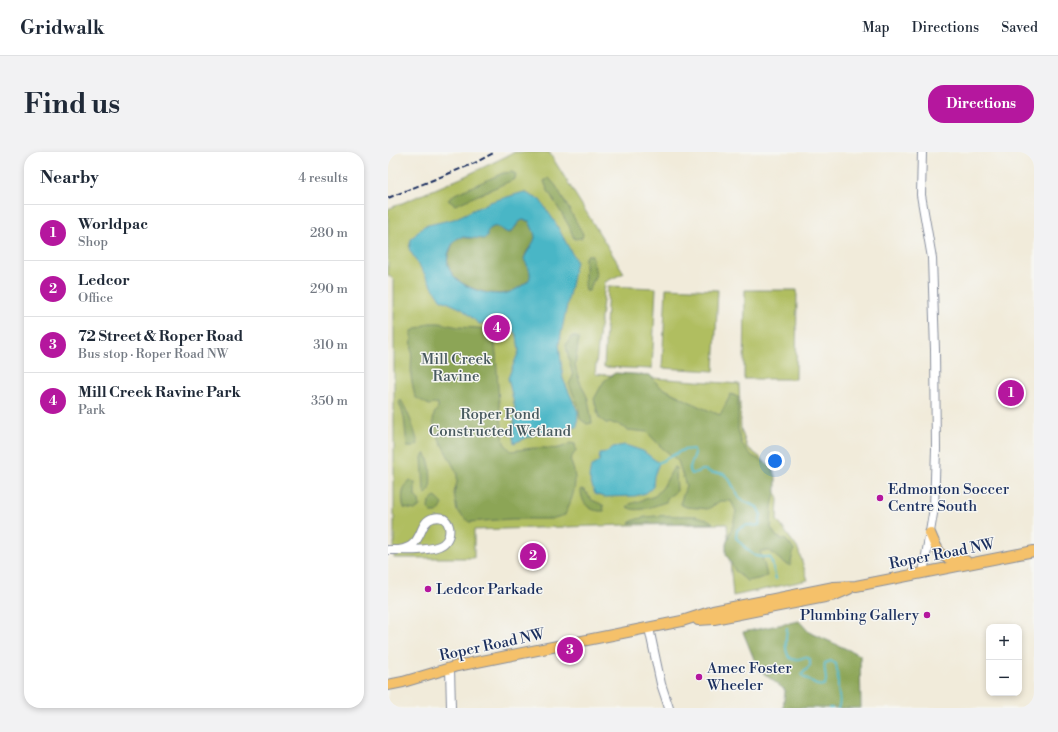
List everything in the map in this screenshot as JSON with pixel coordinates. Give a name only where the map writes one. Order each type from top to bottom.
[{"type":"main road","points":[[930,533],[936,548],[942,556],[953,560],[974,563]]},
{"type":"main road","name":"Roper Road NW","points":[[388,685],[450,668],[682,621],[713,611],[834,587],[856,586],[1034,551]]},
{"type":"main road","name":"Roper Road NW","points":[[388,690],[403,682]]},
{"type":"street","points":[[922,152],[921,195],[932,258],[936,462],[934,508],[923,573]]},
{"type":"street","points":[[388,550],[399,550],[418,550],[442,545],[447,541],[449,533],[449,527],[446,520],[439,517],[431,518],[426,523],[414,544],[399,550]]},
{"type":"street","points":[[649,628],[661,684],[669,708]]},
{"type":"street","points":[[450,668],[451,708]]},
{"type":"green space","name":"Roper Pond Constructed Wetland","points":[[515,152],[549,152],[624,273],[605,282],[595,374],[739,384],[741,429],[747,447],[761,458],[771,470],[778,500],[777,520],[798,549],[808,580],[733,596],[727,524],[626,525],[474,530],[474,558],[394,558],[394,280],[388,275],[388,209],[461,178]]},
{"type":"green space","points":[[512,172],[516,174],[515,179],[455,205],[448,200],[455,194],[503,173]]},
{"type":"green space","points":[[549,178],[556,186],[583,234],[582,238],[574,239],[569,226],[547,189],[544,181]]},
{"type":"green space","points":[[520,221],[529,221],[536,238],[525,256],[531,273],[528,281],[513,291],[498,294],[480,291],[470,287],[454,276],[449,269],[447,260],[452,245],[456,239],[460,237],[469,238],[487,233],[491,228],[496,226],[506,232],[511,233]]},
{"type":"green space","points":[[587,255],[592,255],[596,274],[589,291],[586,291],[585,285],[585,257]]},
{"type":"green space","points":[[608,286],[656,288],[652,369],[604,367]]},
{"type":"green space","points":[[666,288],[718,290],[714,371],[662,368]]},
{"type":"green space","points":[[745,290],[797,290],[796,379],[744,379]]},
{"type":"green space","name":"Mill Creek Ravine","points":[[429,323],[493,330],[504,443],[511,451],[534,448],[557,448],[570,443],[575,444],[576,450],[570,460],[575,475],[575,482],[573,495],[565,515],[551,519],[511,519],[469,522],[457,511],[454,493],[457,482],[457,473],[440,441],[433,422],[434,414],[438,408],[438,403],[429,405],[415,397],[411,377],[412,331]]},
{"type":"green space","points":[[572,336],[579,338],[575,366],[580,382],[588,399],[592,423],[587,424],[580,419],[578,405],[569,384],[573,376],[566,345]]},
{"type":"green space","points":[[615,373],[650,375],[659,386],[698,406],[720,415],[731,394],[738,397],[738,429],[742,444],[752,456],[770,465],[776,476],[776,489],[772,507],[771,528],[777,537],[786,540],[794,549],[790,566],[770,551],[760,551],[767,576],[747,581],[736,572],[726,554],[726,544],[736,511],[731,501],[720,501],[708,509],[686,507],[680,504],[686,486],[678,461],[660,446],[647,432],[628,430],[618,424],[606,423],[599,418],[594,399],[604,381]]},
{"type":"green space","points":[[401,400],[415,432],[418,444],[413,447],[407,447],[404,417],[399,402]]},
{"type":"green space","points":[[425,453],[429,461],[431,476],[430,490],[426,494],[424,492],[422,457]]},
{"type":"green space","points":[[674,467],[676,468],[677,491],[668,497],[666,502],[652,507],[636,510],[627,507],[630,504],[655,496],[663,487]]},
{"type":"green space","points":[[410,480],[415,483],[415,496],[419,500],[420,506],[415,510],[404,508],[403,504],[402,497],[404,489]]},
{"type":"green space","points":[[581,489],[584,490],[592,500],[603,505],[604,511],[594,510],[587,506],[582,498]]},
{"type":"green space","points":[[435,497],[443,504],[437,513],[431,513],[428,508],[429,502]]},
{"type":"green space","points":[[651,516],[696,516],[709,520],[713,523],[629,523]]},
{"type":"green space","points":[[799,621],[809,632],[860,655],[861,708],[783,708],[785,690],[758,669],[743,632]]},
{"type":"water","points":[[524,192],[540,200],[555,222],[576,261],[559,344],[563,379],[578,412],[577,427],[536,434],[514,443],[515,408],[508,378],[519,351],[517,336],[511,328],[497,323],[479,324],[462,309],[440,299],[409,249],[411,239],[424,226],[454,219],[490,202]],"holes":[[[521,221],[529,221],[535,238],[524,259],[530,274],[528,281],[523,285],[504,294],[488,293],[469,287],[453,276],[447,259],[450,249],[456,240],[462,237],[485,239],[488,231],[493,227],[500,228],[508,233]]]},
{"type":"water","points":[[625,445],[643,451],[659,463],[654,476],[653,487],[646,493],[635,496],[604,497],[595,494],[589,477],[591,467],[599,461],[600,453],[607,452],[613,447]]},
{"type":"waterway","points":[[658,463],[683,450],[693,449],[695,452],[689,471],[692,474],[702,470],[724,474],[729,479],[739,497],[743,501],[757,507],[761,515],[759,525],[747,525],[741,527],[737,530],[736,538],[753,555],[759,557],[769,557],[771,559],[776,579]]},
{"type":"waterway","points":[[787,628],[786,650],[789,657],[794,660],[805,657],[810,659],[810,666],[802,674],[803,677],[815,684],[825,684],[825,663],[831,661],[836,664],[840,701],[838,708]]},
{"type":"railway","points":[[388,198],[475,163],[495,152]]},
{"type":"place","name":"Mill Creek Ravine Park","points":[[497,328]]},
{"type":"place","name":"Worldpac","points":[[1011,393]]},
{"type":"place","name":"Edmonton Soccer Centre South","points":[[880,498]]},
{"type":"place","name":"Ledcor","points":[[533,556]]},
{"type":"place","name":"Ledcor Parkade","points":[[428,589]]},
{"type":"place","name":"Plumbing Gallery","points":[[927,615]]},
{"type":"place","name":"72 Street & Roper Road","points":[[570,650]]},
{"type":"place","name":"Amec Foster Wheeler","points":[[699,677]]}]
